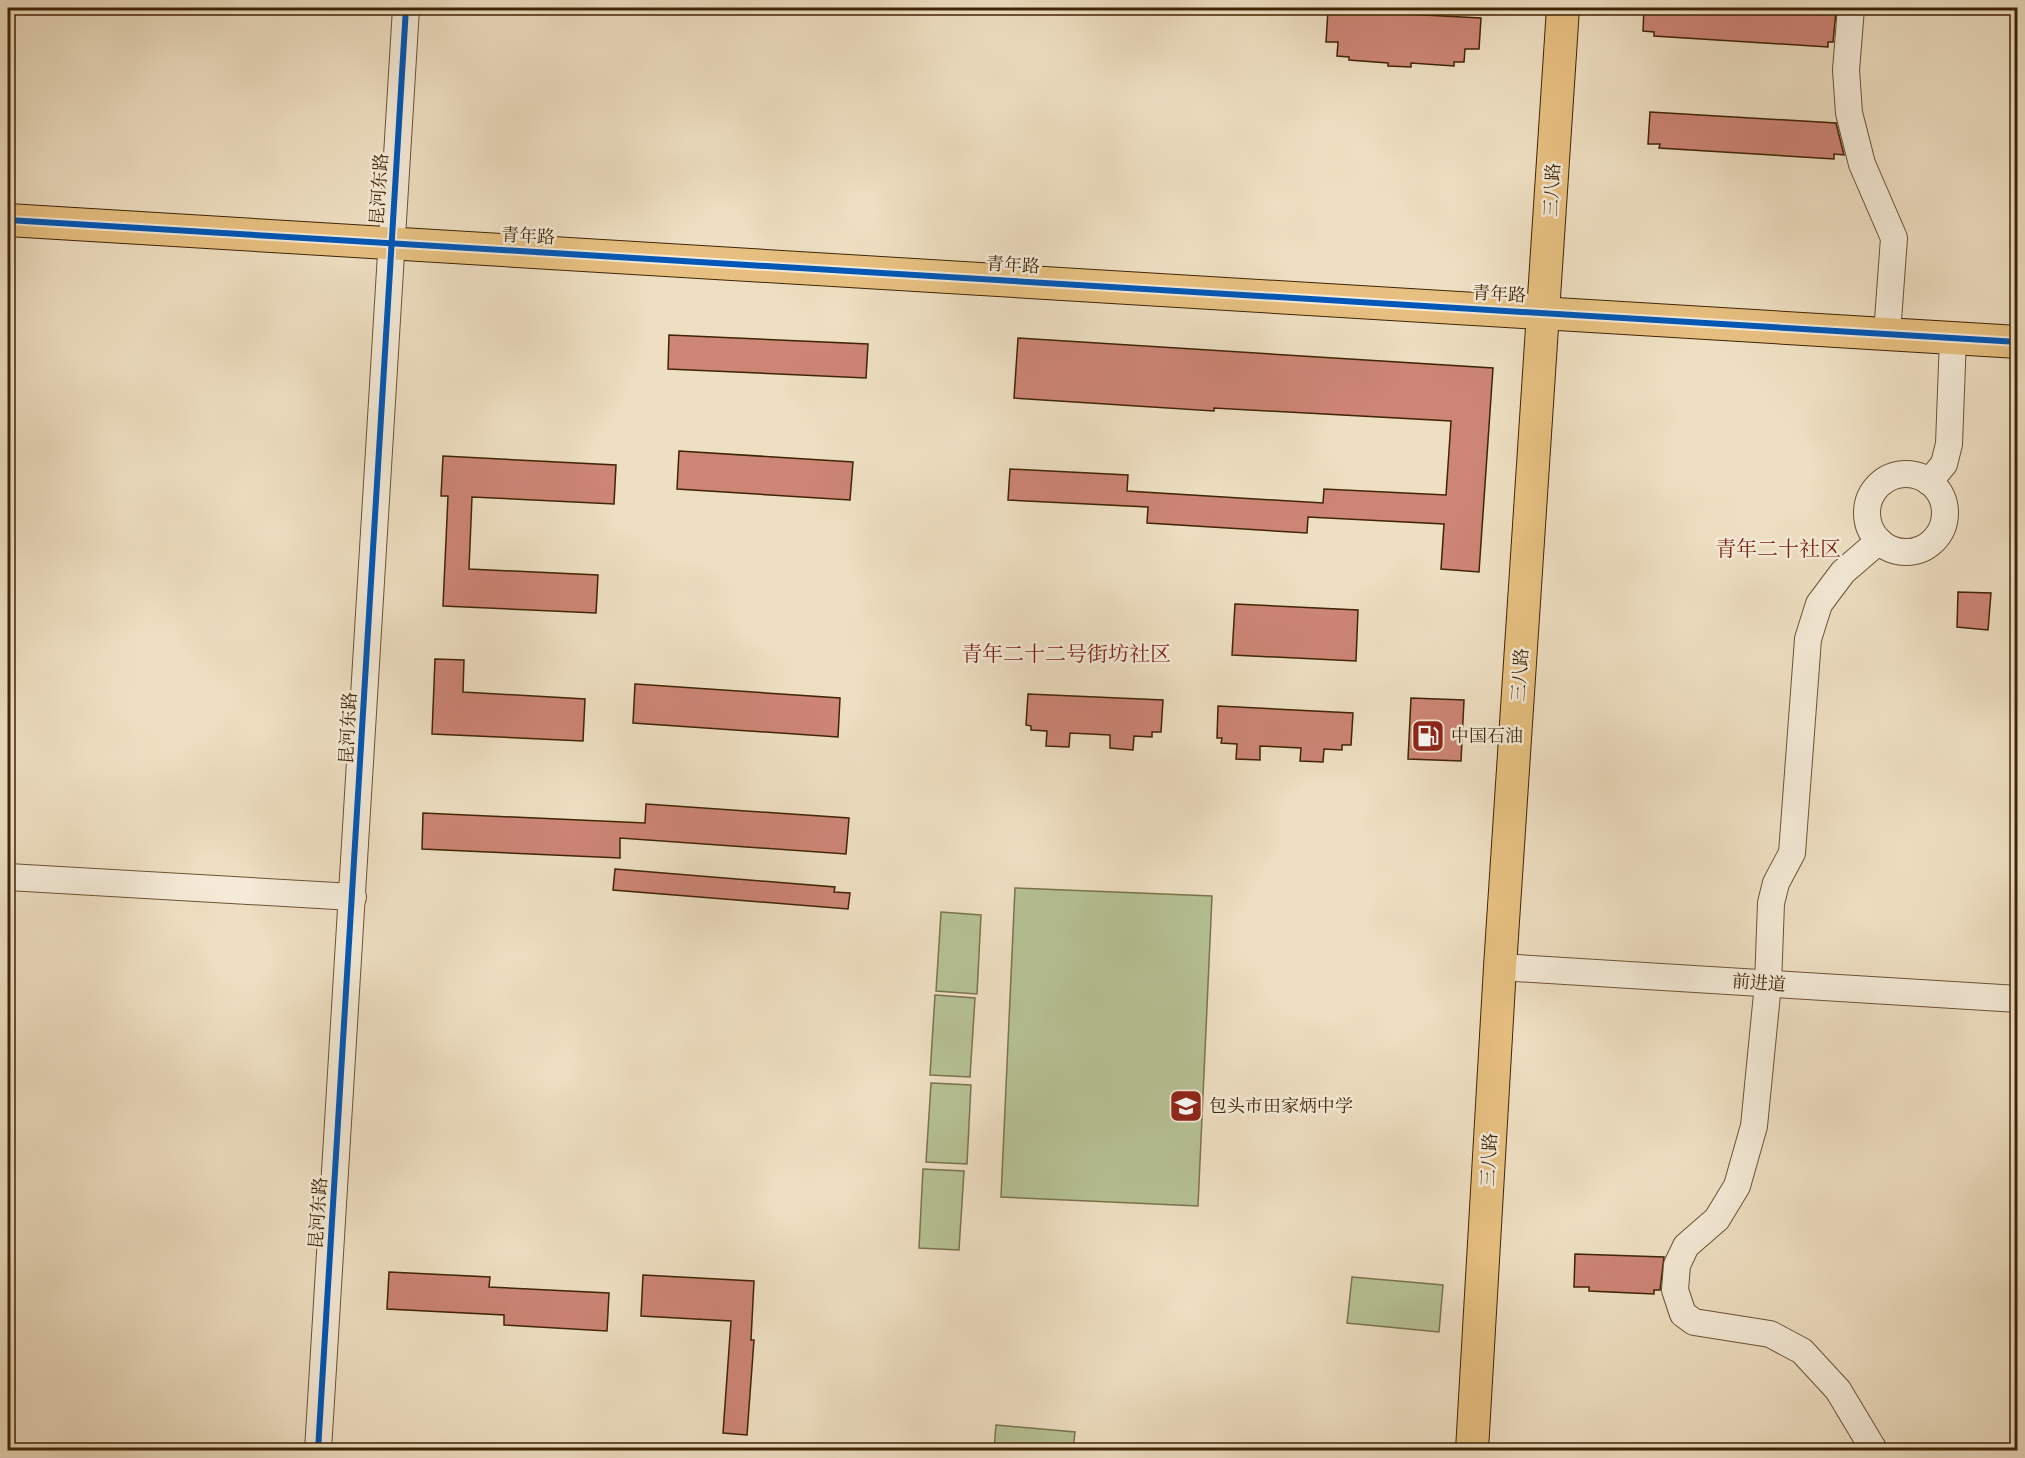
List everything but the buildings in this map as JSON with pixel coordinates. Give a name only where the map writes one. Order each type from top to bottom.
[{"type":"main road","name":"三八路","points":[[1472,1450],[1500,967],[1545,312],[1563,8]]},
{"type":"main road","name":"青年路","points":[[8,220],[2018,342]]},
{"type":"street","name":"昆河东路","points":[[318,1450],[406,8]]},
{"type":"street","points":[[1851,8],[1846,70],[1848,113],[1862,164],[1894,238],[1887,334]]},
{"type":"street","points":[[1929,482],[1944,464],[1949,444],[1953,338]]},
{"type":"street","points":[[1910,473],[1929,482],[1944,501],[1945,516],[1941,531],[1931,543],[1917,550],[1902,552],[1887,547],[1879,541],[1868,523],[1866,508],[1871,493],[1882,481],[1895,474],[1910,473]]},
{"type":"street","points":[[1874,1450],[1838,1390],[1802,1351],[1770,1334],[1694,1322],[1683,1314],[1675,1290],[1677,1265],[1686,1246],[1717,1219],[1737,1186],[1754,1126],[1768,984],[1771,903],[1776,883],[1792,853],[1808,639],[1819,604],[1843,572],[1879,541]]},
{"type":"street","points":[[8,877],[353,897]]},
{"type":"street","name":"前进道","points":[[1500,967],[2018,999]]},
{"type":"green space","points":[[1015,888],[1212,896],[1198,1206],[1001,1197]]},
{"type":"green space","points":[[941,912],[981,915],[977,994],[936,991]]},
{"type":"green space","points":[[935,995],[975,998],[970,1077],[930,1075]]},
{"type":"green space","points":[[931,1083],[971,1085],[967,1164],[926,1162]]},
{"type":"green space","points":[[923,1169],[964,1171],[959,1250],[919,1248]]},
{"type":"green space","points":[[1352,1277],[1443,1285],[1439,1332],[1347,1323]]},
{"type":"green space","points":[[996,1425],[1075,1432],[1073,1450],[994,1450]]},
{"type":"cycle path","points":[[318,1450],[406,8]]},
{"type":"cycle path","points":[[8,220],[2018,342]]},
{"type":"place","name":"中国石油","points":[[1428,736]]},
{"type":"place","name":"包头市田家炳中学","points":[[1186,1106]]},
{"type":"district","name":"青年二十社区","points":[[1778,549]]},
{"type":"district","name":"青年二十二号街坊社区","points":[[1066,654]]}]
